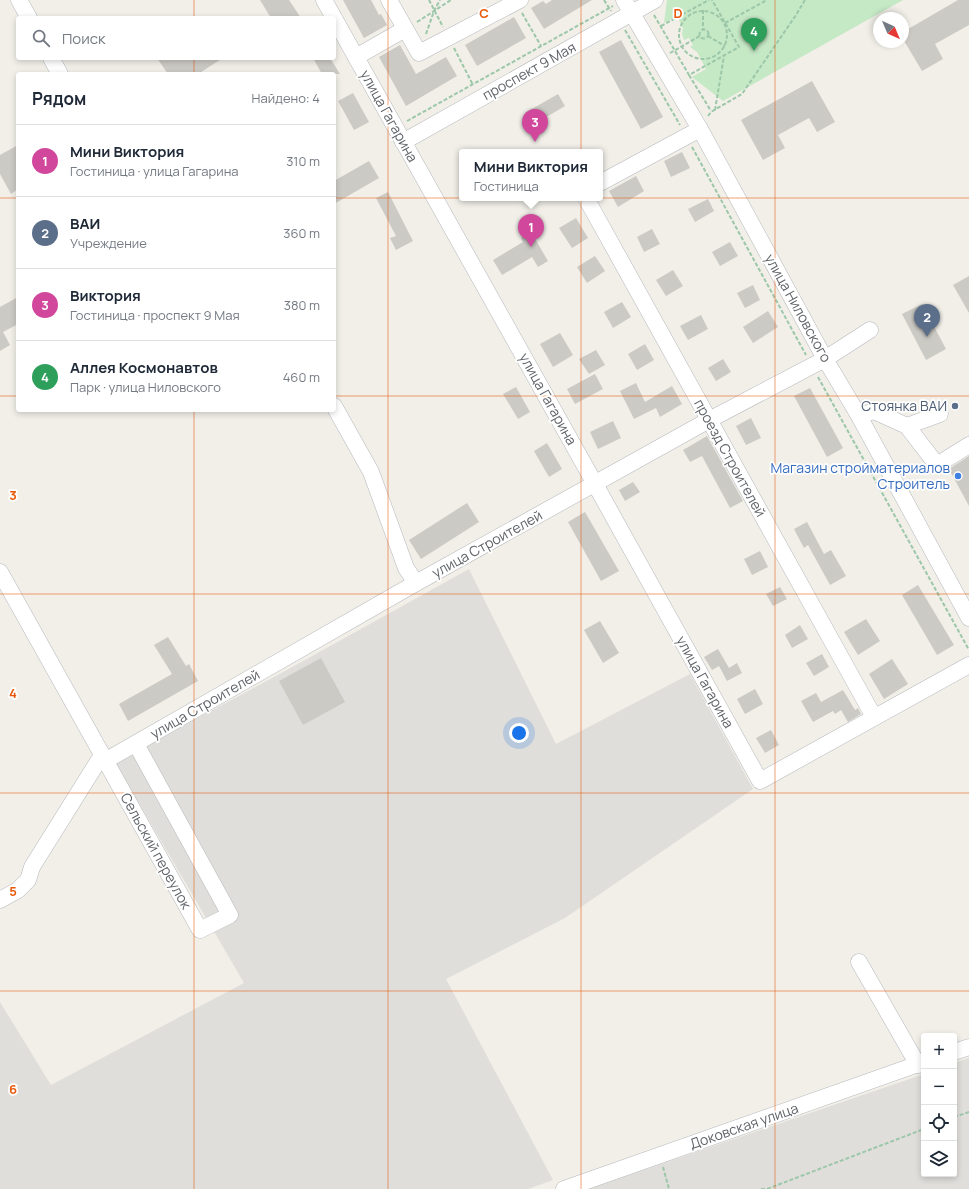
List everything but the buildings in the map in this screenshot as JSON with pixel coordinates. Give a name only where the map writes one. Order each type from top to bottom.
[{"type":"street","points":[[19,0],[28,16]]},
{"type":"street","name":"улица Гагарина","points":[[324,0],[333,16]]},
{"type":"street","points":[[389,0],[419,53],[515,3]]},
{"type":"street","name":"проспект 9 Мая","points":[[403,142],[622,8],[655,0]]},
{"type":"street","name":"улица Ниловского","points":[[622,8],[693,133],[818,362],[858,416],[969,618]]},
{"type":"street","name":"улица Гагарина","points":[[336,21],[596,484],[760,781],[874,717]]},
{"type":"street","points":[[356,57],[405,29]]},
{"type":"street","points":[[52,60],[59,72]]},
{"type":"street","points":[[603,182],[693,133]]},
{"type":"street","name":"проезд Строителей","points":[[588,201],[874,717]]},
{"type":"street","name":"улица Строителей","points":[[104,758],[136,744],[416,583],[709,420],[818,362],[870,330]]},
{"type":"street","points":[[336,409],[372,472],[406,568],[416,583]]},
{"type":"street","points":[[858,416],[874,411],[907,426],[937,465],[969,445]]},
{"type":"street","points":[[907,426],[940,414]]},
{"type":"street","name":"Сельский переулок","points":[[0,572],[200,930],[230,915],[136,744]]},
{"type":"street","points":[[874,717],[969,665]]},
{"type":"street","points":[[0,900],[18,890],[28,880],[32,867],[104,758]]},
{"type":"street","points":[[859,962],[921,1064]]},
{"type":"street","points":[[957,1051],[969,1047]]},
{"type":"street","name":"Доковская улица","points":[[564,1189],[921,1064]]},
{"type":"path","points":[[419,53],[434,11],[440,0]]},
{"type":"path","points":[[405,29],[451,0]]},
{"type":"path","points":[[604,0],[622,8],[693,133],[818,362],[969,650]]},
{"type":"path","points":[[709,0],[692,11],[660,26],[711,112]]},
{"type":"path","points":[[689,75],[739,48],[712,0]]},
{"type":"path","points":[[725,23],[767,0]]},
{"type":"path","points":[[693,133],[711,112],[742,94],[805,0]]},
{"type":"path","points":[[515,3],[541,46]]},
{"type":"path","points":[[395,128],[541,46],[622,8]]},
{"type":"path","points":[[703,10],[704,29],[708,32],[708,36],[725,46]]},
{"type":"path","points":[[703,10],[716,14],[725,23],[727,31],[725,46],[720,52],[707,59],[700,59],[686,53],[679,39],[679,30],[682,22],[692,11],[703,10]]},
{"type":"path","points":[[682,47],[700,36],[700,32],[704,29]]},
{"type":"path","points":[[700,36],[704,38],[708,36]]},
{"type":"path","points":[[714,56],[716,60]]},
{"type":"path","points":[[714,110],[724,56]]},
{"type":"path","points":[[957,1117],[969,1112]]},
{"type":"path","points":[[761,1189],[767,1189],[921,1130]]},
{"type":"path","points":[[660,1156],[669,1189]]},
{"type":"shaded area","points":[[469,569],[556,744],[690,674],[753,789],[565,918],[446,979],[553,1180],[528,1189],[0,1189],[0,1002],[51,1085],[244,983],[115,762],[276,676]]},
{"type":"shaded area","points":[[969,1058],[969,1189],[588,1189],[921,1075],[921,1177],[957,1177],[957,1062]]},
{"type":"green space","points":[[667,0],[903,0],[882,12],[873,12],[873,17],[723,101],[692,77],[706,69],[697,52],[690,47],[693,45],[689,38],[684,40],[682,34],[683,28],[677,16],[664,23]]},
{"type":"place","name":"Аллея Космонавтов","points":[[754,51]]},
{"type":"place","name":"Виктория","points":[[535,142]]},
{"type":"place","name":"Мини Виктория","points":[[531,247]]},
{"type":"place","name":"ВАИ","points":[[927,337]]},
{"type":"place","name":"Стоянка ВАИ","points":[[955,406]]},
{"type":"place","name":"Магазин стройматериалов Строитель","points":[[958,476]]}]
